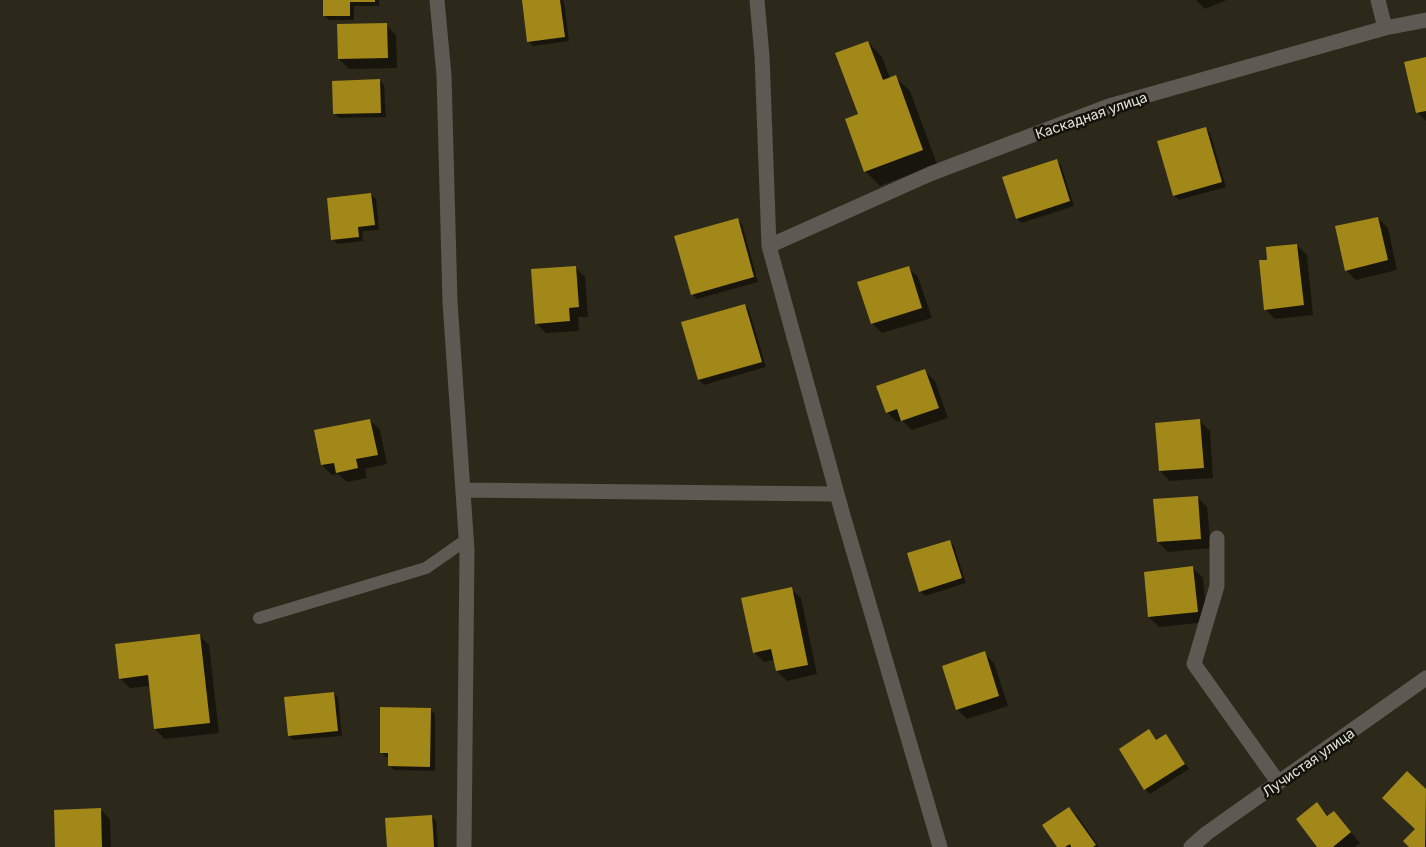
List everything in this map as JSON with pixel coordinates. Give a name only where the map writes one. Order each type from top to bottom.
[{"type":"street","points":[[437,0],[444,75],[450,302],[466,540],[464,847]]},
{"type":"street","points":[[757,0],[762,56],[768,246],[837,494],[940,847]]},
{"type":"street","points":[[1378,0],[1385,28]]},
{"type":"street","name":"Каскадная улица","points":[[768,246],[930,174],[1109,106],[1385,28],[1426,20]]},
{"type":"street","points":[[462,490],[837,494]]},
{"type":"street","points":[[1217,538],[1217,586],[1194,664],[1278,782]]},
{"type":"street","name":"Лучистая улица","points":[[1191,847],[1207,833],[1426,678]]},
{"type":"lane","points":[[259,618],[426,568],[466,540]]},
{"type":"building","points":[[323,0],[375,0],[375,2],[350,2],[350,16],[323,16]]},
{"type":"building","points":[[522,0],[560,0],[565,37],[527,42]]},
{"type":"building","points":[[387,23],[388,58],[338,59],[337,24]]},
{"type":"building","points":[[868,41],[883,80],[896,75],[923,150],[864,172],[845,119],[858,114],[835,53]]},
{"type":"building","points":[[1426,57],[1426,111],[1416,113],[1404,62]]},
{"type":"building","points":[[380,79],[381,113],[333,114],[332,81]]},
{"type":"building","points":[[1206,127],[1222,182],[1173,196],[1157,141]]},
{"type":"building","points":[[1057,159],[1070,201],[1016,219],[1002,177]]},
{"type":"building","points":[[371,193],[375,225],[358,227],[359,237],[331,240],[327,198]]},
{"type":"building","points":[[1378,217],[1388,260],[1345,271],[1335,226]]},
{"type":"building","points":[[738,218],[754,277],[691,295],[674,236]]},
{"type":"building","points":[[1297,244],[1304,305],[1264,310],[1259,260],[1267,260],[1266,247]]},
{"type":"building","points":[[576,266],[579,307],[569,308],[570,321],[535,324],[531,269]]},
{"type":"building","points":[[909,266],[922,308],[871,324],[857,282]]},
{"type":"building","points":[[745,304],[762,362],[698,380],[681,322]]},
{"type":"building","points":[[925,369],[939,408],[901,421],[897,409],[886,413],[876,386]]},
{"type":"building","points":[[370,419],[378,455],[356,459],[358,468],[336,473],[334,463],[321,465],[314,430]]},
{"type":"building","points":[[1200,419],[1204,468],[1159,471],[1155,423]]},
{"type":"building","points":[[1198,496],[1201,539],[1157,542],[1153,499]]},
{"type":"building","points":[[950,540],[962,578],[919,592],[907,553]]},
{"type":"building","points":[[1193,566],[1198,612],[1148,617],[1144,572]]},
{"type":"building","points":[[792,587],[808,665],[776,671],[771,649],[753,653],[741,598]]},
{"type":"building","points":[[200,634],[210,723],[154,729],[148,675],[119,679],[115,644]]},
{"type":"building","points":[[985,651],[999,696],[956,710],[942,666]]},
{"type":"building","points":[[334,692],[338,731],[288,736],[284,697]]},
{"type":"building","points":[[380,707],[431,708],[430,767],[388,766],[388,753],[380,753]]},
{"type":"building","points":[[1149,729],[1156,740],[1166,734],[1185,764],[1144,790],[1119,749]]},
{"type":"building","points":[[1407,771],[1426,789],[1425,847],[1409,847],[1403,841],[1415,829],[1382,798]]},
{"type":"building","points":[[1317,802],[1327,816],[1334,811],[1351,832],[1333,847],[1317,847],[1296,819]]},
{"type":"building","points":[[1069,807],[1096,845],[1093,847],[1071,847],[1070,844],[1065,847],[1057,847],[1042,825]]},
{"type":"building","points":[[101,808],[102,847],[55,847],[54,810]]},
{"type":"building","points":[[432,815],[434,847],[387,847],[385,818]]}]
